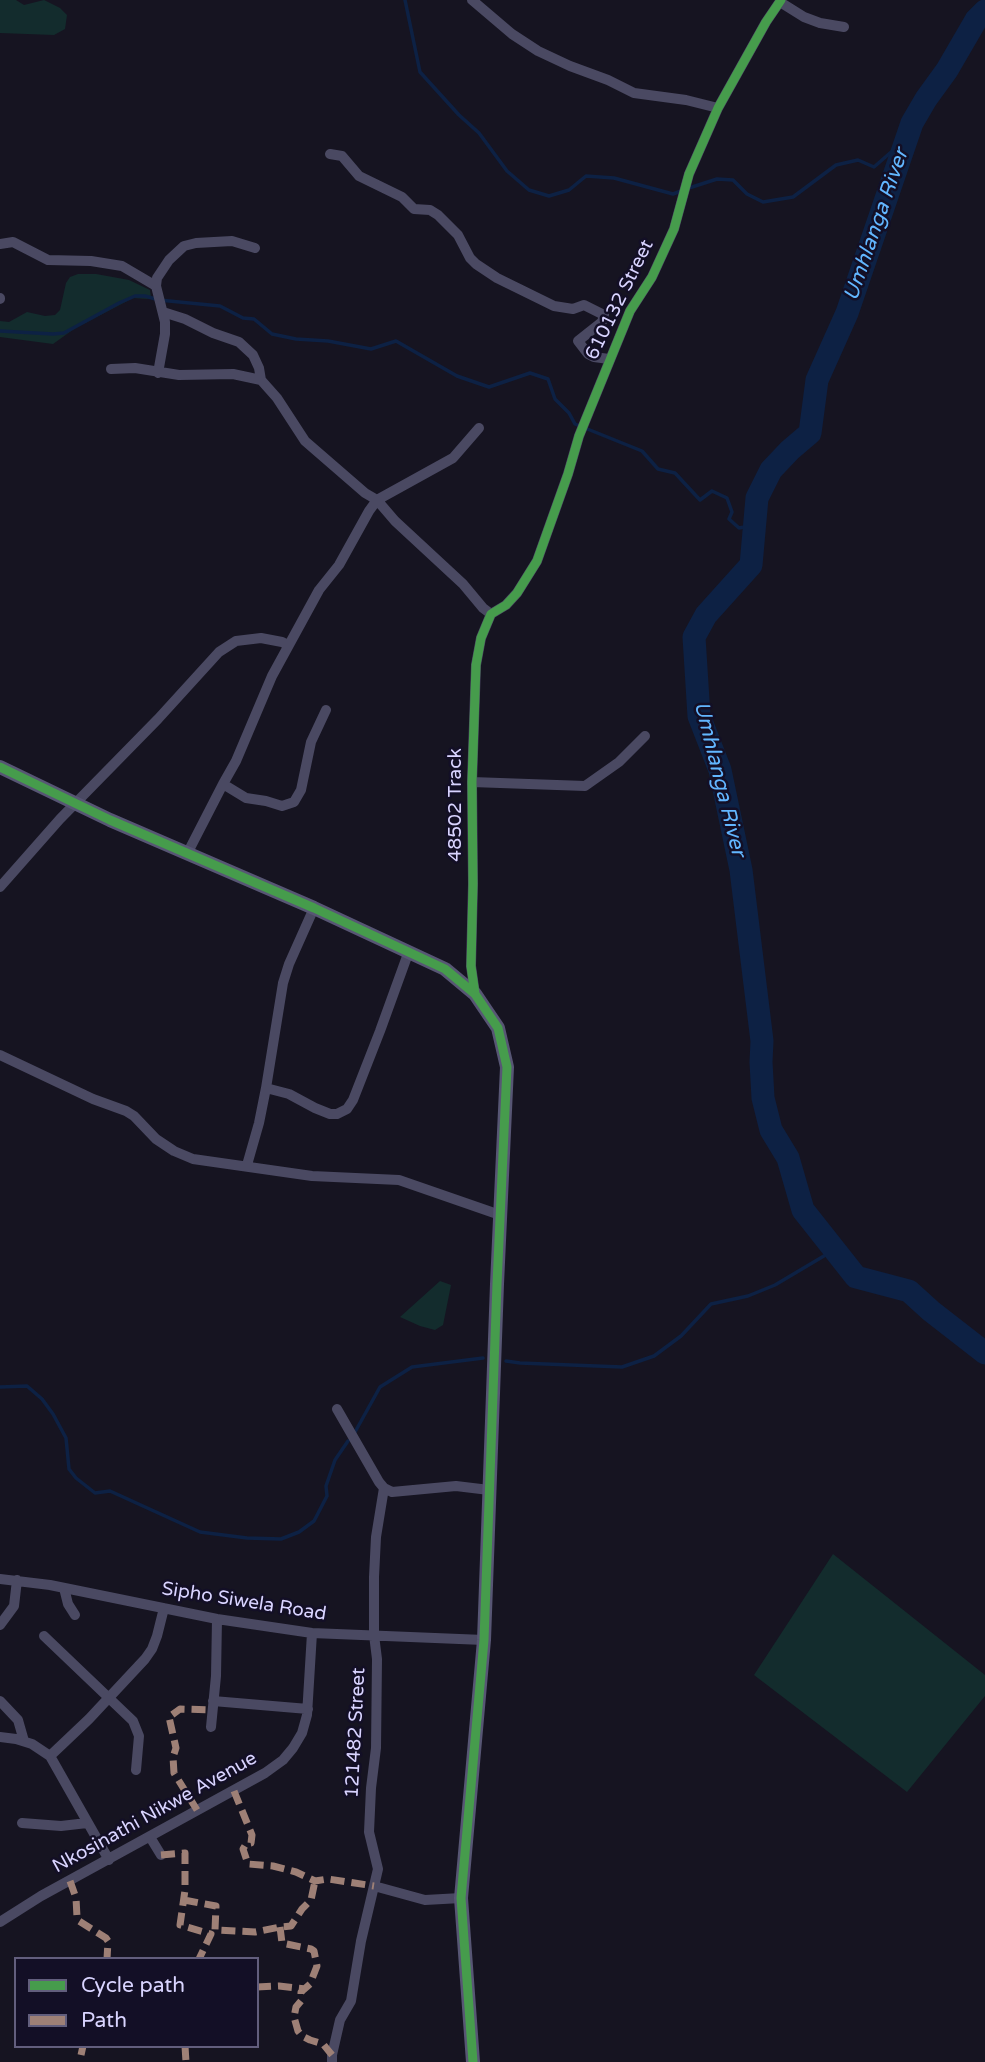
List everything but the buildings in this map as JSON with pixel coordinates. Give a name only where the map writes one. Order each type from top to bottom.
[{"type":"street","points":[[471,0],[512,34],[538,51],[570,66],[634,93],[686,100],[718,108],[766,22],[781,1],[804,17],[845,27]]},
{"type":"street","name":"610132 Street","points":[[490,617],[506,605],[525,583],[537,561],[579,436],[609,359],[630,311],[652,277],[674,229],[688,177],[718,108]]},
{"type":"street","points":[[330,153],[342,156],[359,176],[402,197],[414,209],[430,210],[438,215],[458,234],[470,258],[496,278],[554,306],[573,309],[584,305],[604,315],[602,321],[578,341],[588,354],[609,359]]},
{"type":"street","points":[[158,373],[165,334],[163,312],[156,290],[157,278],[162,270],[176,252],[184,246],[196,243],[232,241],[255,248]]},
{"type":"street","points":[[0,244],[13,242],[48,260],[92,261],[122,266],[156,290]]},
{"type":"street","points":[[163,312],[239,342],[253,355],[261,380],[277,398],[304,441],[377,500],[395,521],[463,584],[490,617]]},
{"type":"street","points":[[111,369],[233,374],[261,380]]},
{"type":"street","points":[[187,854],[236,761],[288,645],[319,590],[339,565],[377,500],[453,458],[479,428]]},
{"type":"street","name":"48502 Track","points":[[475,994],[471,965],[476,666],[481,638],[490,617]]},
{"type":"street","points":[[0,887],[75,803],[224,648],[236,641],[261,638],[288,645]]},
{"type":"street","points":[[223,784],[246,798],[282,806],[294,802],[301,790],[311,742],[326,710]]},
{"type":"street","points":[[472,782],[585,786],[619,762],[645,736]]},
{"type":"street","points":[[0,767],[445,969],[475,994],[498,1028],[507,1068],[484,1640],[461,1898],[473,2062]]},
{"type":"street","points":[[247,1165],[266,1088],[283,983],[314,908]]},
{"type":"street","points":[[266,1088],[289,1094],[330,1114],[346,1109],[353,1100],[409,951]]},
{"type":"street","points":[[0,1055],[93,1099],[126,1111],[156,1139],[174,1151],[193,1158],[313,1176],[399,1180],[500,1215]]},
{"type":"street","points":[[337,1409],[384,1488],[393,1492],[456,1486],[489,1490]]},
{"type":"street","name":"121482 Street","points":[[332,2062],[340,2020],[351,2001],[361,1941],[378,1869],[369,1832],[376,1748],[377,1659],[373,1635],[376,1537],[384,1488]]},
{"type":"street","name":"Sipho Siwela Road","points":[[0,1579],[64,1588],[217,1619],[312,1633],[484,1640]]},
{"type":"street","points":[[0,1625],[14,1606],[17,1580]]},
{"type":"street","points":[[64,1588],[68,1604],[75,1615]]},
{"type":"street","points":[[50,1756],[145,1660],[157,1636],[164,1608]]},
{"type":"street","points":[[211,1727],[216,1676],[217,1619]]},
{"type":"street","name":"Nkosinathi Nikwe Avenue","points":[[0,1922],[41,1896],[234,1791],[283,1760],[302,1733],[308,1709],[312,1633]]},
{"type":"street","points":[[44,1636],[128,1715],[136,1727],[139,1746],[136,1770]]},
{"type":"street","points":[[0,1700],[18,1720],[24,1741]]},
{"type":"street","points":[[213,1701],[308,1709]]},
{"type":"street","points":[[0,1737],[24,1741],[50,1756],[109,1860]]},
{"type":"street","points":[[22,1823],[61,1826],[87,1823]]},
{"type":"street","points":[[150,1837],[161,1855]]},
{"type":"street","points":[[374,1886],[425,1899],[461,1898]]},
{"type":"green space","points":[[0,0],[16,0],[24,5],[44,0],[67,15],[65,29],[54,35],[0,33]]},
{"type":"green space","points":[[96,274],[129,280],[150,290],[151,297],[133,298],[74,329],[53,344],[0,337],[0,321],[9,322],[27,312],[55,315],[60,310],[66,283],[70,277]]},
{"type":"green space","points":[[440,1281],[451,1285],[443,1325],[435,1330],[400,1317]]},
{"type":"green space","points":[[833,1554],[985,1675],[985,1696],[907,1792],[754,1675]]},
{"type":"waterway","points":[[405,0],[420,72],[479,133],[507,171],[529,190],[549,196],[569,190],[586,176],[614,178],[673,194],[681,191]]},
{"type":"waterway","name":"Umhlanga River","points":[[985,11],[976,20],[912,123],[847,313],[817,380],[810,433],[771,470],[757,498],[751,565],[706,615],[694,637],[699,716],[720,770],[741,870],[762,1041],[763,1098],[771,1130],[788,1158],[803,1210],[856,1277],[909,1291],[985,1353]]},
{"type":"waterway","points":[[689,188],[717,179],[733,180],[747,194],[763,202],[793,197],[836,165],[858,160],[874,167],[906,139]]},
{"type":"waterway","points":[[0,331],[64,333],[119,303],[135,296],[145,296],[159,300],[220,306],[243,318],[254,319],[272,334],[296,339],[328,341],[371,349],[396,341],[457,376],[489,387],[530,373],[548,379],[555,399],[569,413],[575,424],[642,451],[658,469],[675,473],[700,500],[712,491],[727,498],[732,512],[729,519],[739,528],[755,525]]},
{"type":"waterway","points":[[506,1361],[622,1367],[654,1356],[681,1336],[711,1304],[748,1296],[775,1285],[834,1250]]},
{"type":"waterway","points":[[355,1432],[380,1387],[412,1367],[483,1358]]},
{"type":"waterway","points":[[0,1387],[27,1386],[42,1399],[66,1438],[69,1469],[95,1493],[110,1491],[200,1532],[281,1539],[299,1532],[314,1521],[327,1496],[326,1486],[335,1460],[348,1441]]},
{"type":"marked path","points":[[197,1810],[174,1773],[173,1757],[176,1748],[169,1717],[180,1709],[212,1710]]},
{"type":"marked path","points":[[234,1791],[252,1835],[251,1843],[246,1844],[243,1849],[248,1864],[273,1866],[315,1881],[328,1879],[374,1886]]},
{"type":"marked path","points":[[161,1855],[185,1853],[185,1890],[180,1925],[211,1934],[200,1957]]},
{"type":"marked path","points":[[70,1881],[76,1898],[77,1917],[106,1938],[107,1957]]},
{"type":"marked path","points":[[184,1900],[216,1906],[215,1930],[255,1932],[291,1926],[311,1900],[315,1881]]},
{"type":"marked path","points":[[280,1927],[282,1943],[314,1951],[317,1966],[310,1984],[301,1992],[301,2001],[296,2007],[294,2017],[302,2036],[323,2044],[332,2055]]},
{"type":"marked path","points":[[259,1987],[306,1989]]},
{"type":"marked path","points":[[81,2055],[83,2048]]},
{"type":"marked path","points":[[185,2048],[186,2062]]},
{"type":"cycle path","points":[[475,994],[471,966],[472,782],[476,665],[481,638],[491,614],[506,605],[517,593],[537,561],[579,436],[630,311],[652,277],[674,229],[689,174],[718,108],[781,0]]},
{"type":"cycle path","points":[[0,767],[110,820],[314,908],[445,969],[475,994],[498,1028],[507,1067],[484,1640],[461,1898],[473,2062]]}]
